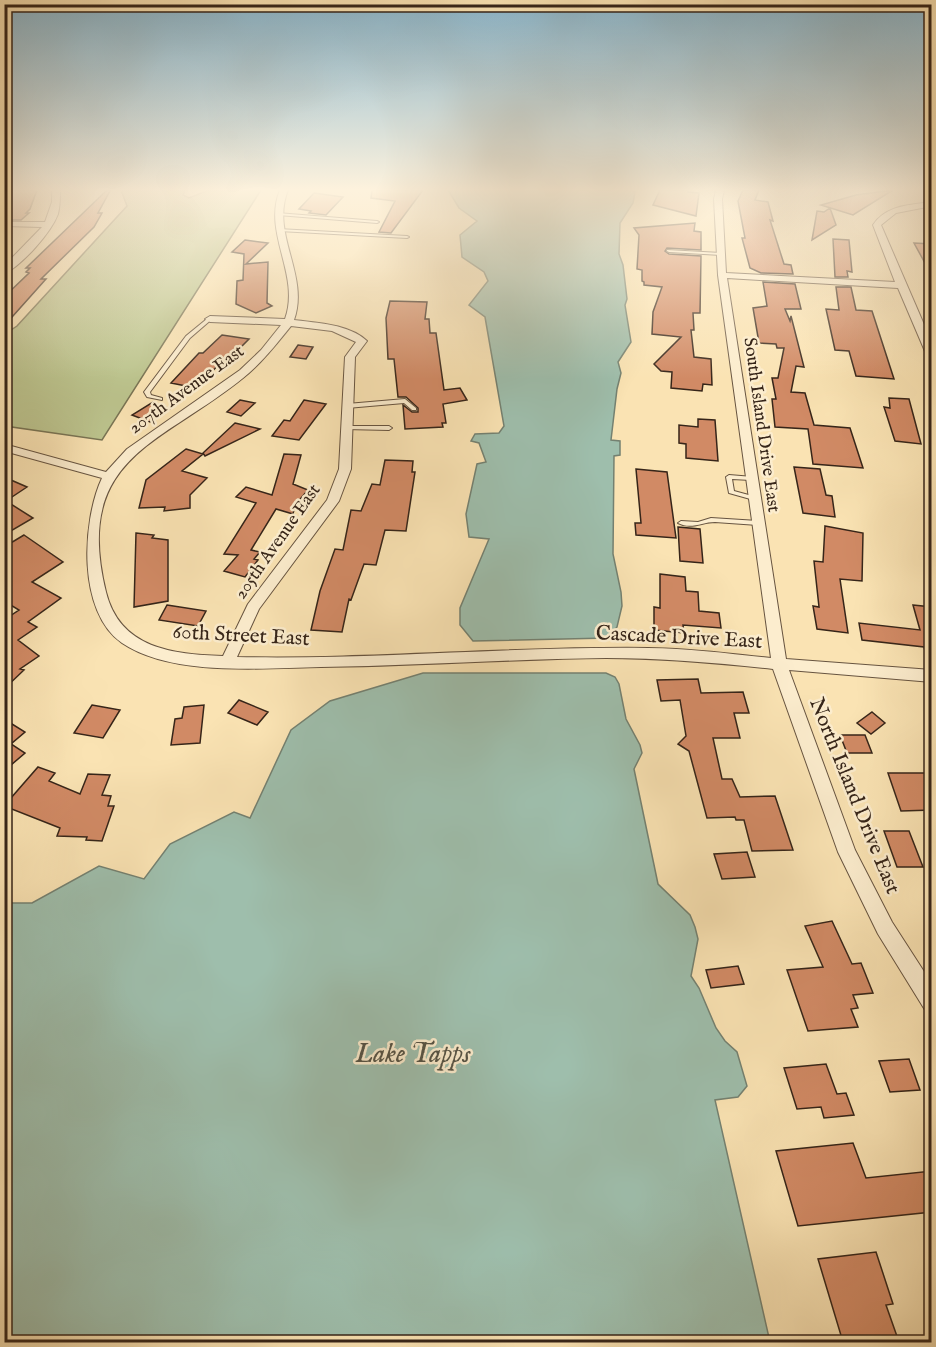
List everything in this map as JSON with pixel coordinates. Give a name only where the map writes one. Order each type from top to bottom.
[{"type":"street","points":[[4,271],[21,253]]},
{"type":"street","name":"207th Avenue East","points":[[109,476],[131,451],[244,372],[265,352],[291,315],[294,283],[285,253]]},
{"type":"street","points":[[887,253],[932,356]]},
{"type":"street","name":"South Island Drive East","points":[[721,254],[722,275],[778,664]]},
{"type":"street","points":[[722,275],[900,285]]},
{"type":"street","points":[[210,319],[288,322]]},
{"type":"street","name":"205th Avenue East","points":[[228,661],[253,607],[333,501],[345,469],[350,357],[362,341],[355,336],[327,328],[288,322]]},
{"type":"street","points":[[4,447],[109,476]]},
{"type":"street","name":"60th Street East","points":[[109,476],[98,500],[94,535],[96,571],[104,610],[109,621],[126,639],[143,648],[171,655],[228,661],[423,660]]},
{"type":"street","name":"Cascade Drive East","points":[[423,660],[649,653],[932,676]]},
{"type":"street","name":"North Island Drive East","points":[[778,664],[847,852],[885,928],[932,1003]]},
{"type":"lane","points":[[701,253],[721,254]]},
{"type":"lane","points":[[160,399],[148,396],[147,392],[188,337],[210,319]]},
{"type":"lane","points":[[347,406],[405,401],[414,409]]},
{"type":"lane","points":[[347,428],[389,428]]},
{"type":"lane","points":[[751,478],[729,477],[731,492],[754,498]]},
{"type":"lane","points":[[681,523],[698,524],[711,520],[758,523]]},
{"type":"green space","points":[[84,253],[221,253],[102,440],[5,426],[5,334],[17,326]]},
{"type":"water","points":[[462,253],[619,253],[623,265],[627,299],[625,305],[631,342],[618,362],[621,373],[611,440],[620,441],[620,455],[614,456],[613,554],[622,606],[617,627],[608,638],[473,641],[460,625],[460,608],[489,539],[469,537],[466,514],[477,464],[486,462],[479,443],[471,441],[475,434],[499,433],[504,426],[485,317],[469,305],[488,281],[484,272],[462,257]]},
{"type":"water","name":"Lake Tapps","points":[[423,673],[606,673],[615,677],[619,684],[626,719],[642,753],[634,769],[658,884],[690,915],[698,939],[691,976],[699,988],[716,1028],[737,1052],[747,1086],[738,1097],[715,1100],[770,1342],[5,1342],[5,903],[32,903],[99,866],[144,879],[170,844],[234,812],[250,818],[291,730],[330,701]]},
{"type":"building","points":[[42,253],[68,253],[41,279],[46,279],[4,326],[4,297],[29,273],[26,272],[30,268],[26,268]]},
{"type":"building","points":[[237,253],[258,253],[246,264],[268,262],[267,303],[272,306],[256,313],[236,304],[237,281],[243,280],[244,254]]},
{"type":"building","points":[[638,253],[701,256],[700,313],[693,313],[694,330],[691,330],[694,357],[711,359],[712,385],[703,384],[702,391],[671,388],[672,372],[661,371],[654,364],[681,337],[652,334],[653,312],[662,287],[644,285],[642,270],[637,269]]},
{"type":"building","points":[[746,253],[780,253],[784,264],[791,265],[793,274],[761,273],[750,268]]},
{"type":"building","points":[[834,253],[850,253],[852,272],[847,271],[848,277],[835,277]]},
{"type":"building","points":[[919,253],[932,253],[932,276]]},
{"type":"building","points":[[763,282],[795,284],[801,309],[785,309],[790,321],[791,316],[804,367],[796,366],[791,392],[805,393],[814,425],[850,428],[863,468],[813,464],[808,429],[775,427],[772,399],[776,399],[772,378],[778,378],[784,348],[777,348],[776,344],[759,343],[753,308],[767,306]]},
{"type":"building","points":[[836,287],[851,287],[856,310],[872,311],[894,379],[856,376],[849,351],[835,350],[826,309],[839,310]]},
{"type":"building","points":[[390,301],[427,302],[425,319],[429,319],[430,333],[436,333],[444,390],[460,388],[467,400],[443,404],[446,423],[442,423],[443,427],[405,429],[403,405],[412,412],[418,412],[418,408],[406,397],[398,397],[394,359],[388,359],[386,318]]},
{"type":"building","points":[[222,335],[249,339],[237,351],[232,351],[196,388],[171,383],[199,353],[203,353]]},
{"type":"building","points":[[298,345],[313,347],[306,359],[290,357]]},
{"type":"building","points":[[889,398],[909,399],[921,444],[895,441],[884,407],[890,408]]},
{"type":"building","points":[[240,400],[255,403],[241,416],[227,412]]},
{"type":"building","points":[[304,400],[326,404],[299,440],[272,436],[284,420],[290,421]]},
{"type":"building","points":[[153,402],[170,409],[150,422],[132,415]]},
{"type":"building","points":[[698,419],[715,420],[718,461],[686,458],[686,444],[679,443],[679,425],[698,427]]},
{"type":"building","points":[[235,423],[260,429],[205,456],[203,453]]},
{"type":"building","points":[[186,449],[203,454],[182,471],[207,478],[190,495],[190,508],[164,511],[165,507],[139,508],[146,480]]},
{"type":"building","points":[[284,454],[301,455],[293,484],[308,490],[295,505],[293,514],[276,509],[251,550],[260,552],[254,559],[258,560],[245,577],[224,571],[238,555],[224,554],[256,503],[236,497],[246,487],[272,495]]},
{"type":"building","points":[[385,460],[413,461],[412,472],[415,472],[406,531],[385,530],[376,565],[364,564],[351,600],[349,599],[342,632],[311,630],[320,591],[335,549],[343,550],[351,510],[361,511],[372,484],[380,485]]},
{"type":"building","points":[[794,467],[820,469],[826,495],[832,496],[835,517],[803,513]]},
{"type":"building","points":[[636,469],[667,472],[676,538],[636,535],[635,523],[641,523]]},
{"type":"building","points":[[4,477],[27,487],[6,501],[33,518],[4,535]]},
{"type":"building","points":[[825,526],[863,533],[862,581],[840,579],[848,633],[817,629],[813,606],[819,607],[814,561],[823,562]]},
{"type":"building","points":[[678,527],[700,529],[703,563],[680,561]]},
{"type":"building","points":[[136,533],[154,535],[152,538],[168,540],[168,601],[134,607]]},
{"type":"building","points":[[24,535],[63,562],[32,582],[61,598],[28,622],[37,627],[18,640],[39,656],[20,669],[24,670],[4,689],[4,620],[19,610],[4,601],[4,547]]},
{"type":"building","points":[[660,574],[685,577],[686,591],[698,592],[699,611],[719,613],[721,628],[683,625],[684,633],[654,630],[654,607],[660,608]]},
{"type":"building","points":[[167,605],[206,611],[198,626],[159,620]]},
{"type":"building","points":[[913,605],[932,607],[932,657],[927,658],[924,647],[862,640],[859,623],[920,630]]},
{"type":"building","points":[[698,679],[701,693],[743,692],[749,713],[734,713],[740,738],[713,738],[722,779],[732,779],[740,797],[775,796],[793,850],[752,851],[744,820],[736,820],[735,817],[707,818],[689,751],[678,744],[686,736],[680,700],[661,701],[657,680]]},
{"type":"building","points":[[239,700],[268,712],[257,725],[228,713]]},
{"type":"building","points":[[92,705],[120,710],[103,738],[74,733]]},
{"type":"building","points":[[204,705],[200,743],[171,745],[175,719],[182,718],[184,707]]},
{"type":"building","points":[[872,712],[885,723],[871,734],[857,723]]},
{"type":"building","points":[[4,719],[25,732],[11,744],[25,753],[4,771]]},
{"type":"building","points":[[840,735],[865,735],[872,753],[847,753]]},
{"type":"building","points":[[38,767],[55,773],[49,781],[80,794],[88,774],[110,775],[102,795],[111,796],[108,806],[114,806],[102,841],[86,840],[87,837],[57,836],[60,828],[4,806]]},
{"type":"building","points":[[888,773],[927,773],[932,784],[932,810],[901,811]]},
{"type":"building","points":[[884,831],[909,831],[923,867],[897,867]]},
{"type":"building","points":[[747,852],[755,877],[722,879],[714,854]]},
{"type":"building","points":[[832,921],[852,964],[861,963],[873,993],[853,995],[858,1008],[851,1009],[858,1027],[808,1031],[787,970],[823,967],[805,926]]},
{"type":"building","points":[[738,966],[744,984],[711,988],[706,970]]},
{"type":"building","points":[[909,1059],[920,1090],[890,1092],[879,1061]]},
{"type":"building","points":[[826,1064],[837,1094],[846,1093],[854,1115],[824,1118],[821,1107],[797,1109],[784,1068]]},
{"type":"building","points":[[853,1143],[866,1178],[932,1171],[932,1212],[798,1226],[776,1151]]},
{"type":"building","points":[[876,1252],[893,1304],[886,1305],[899,1342],[843,1342],[818,1259]]}]
